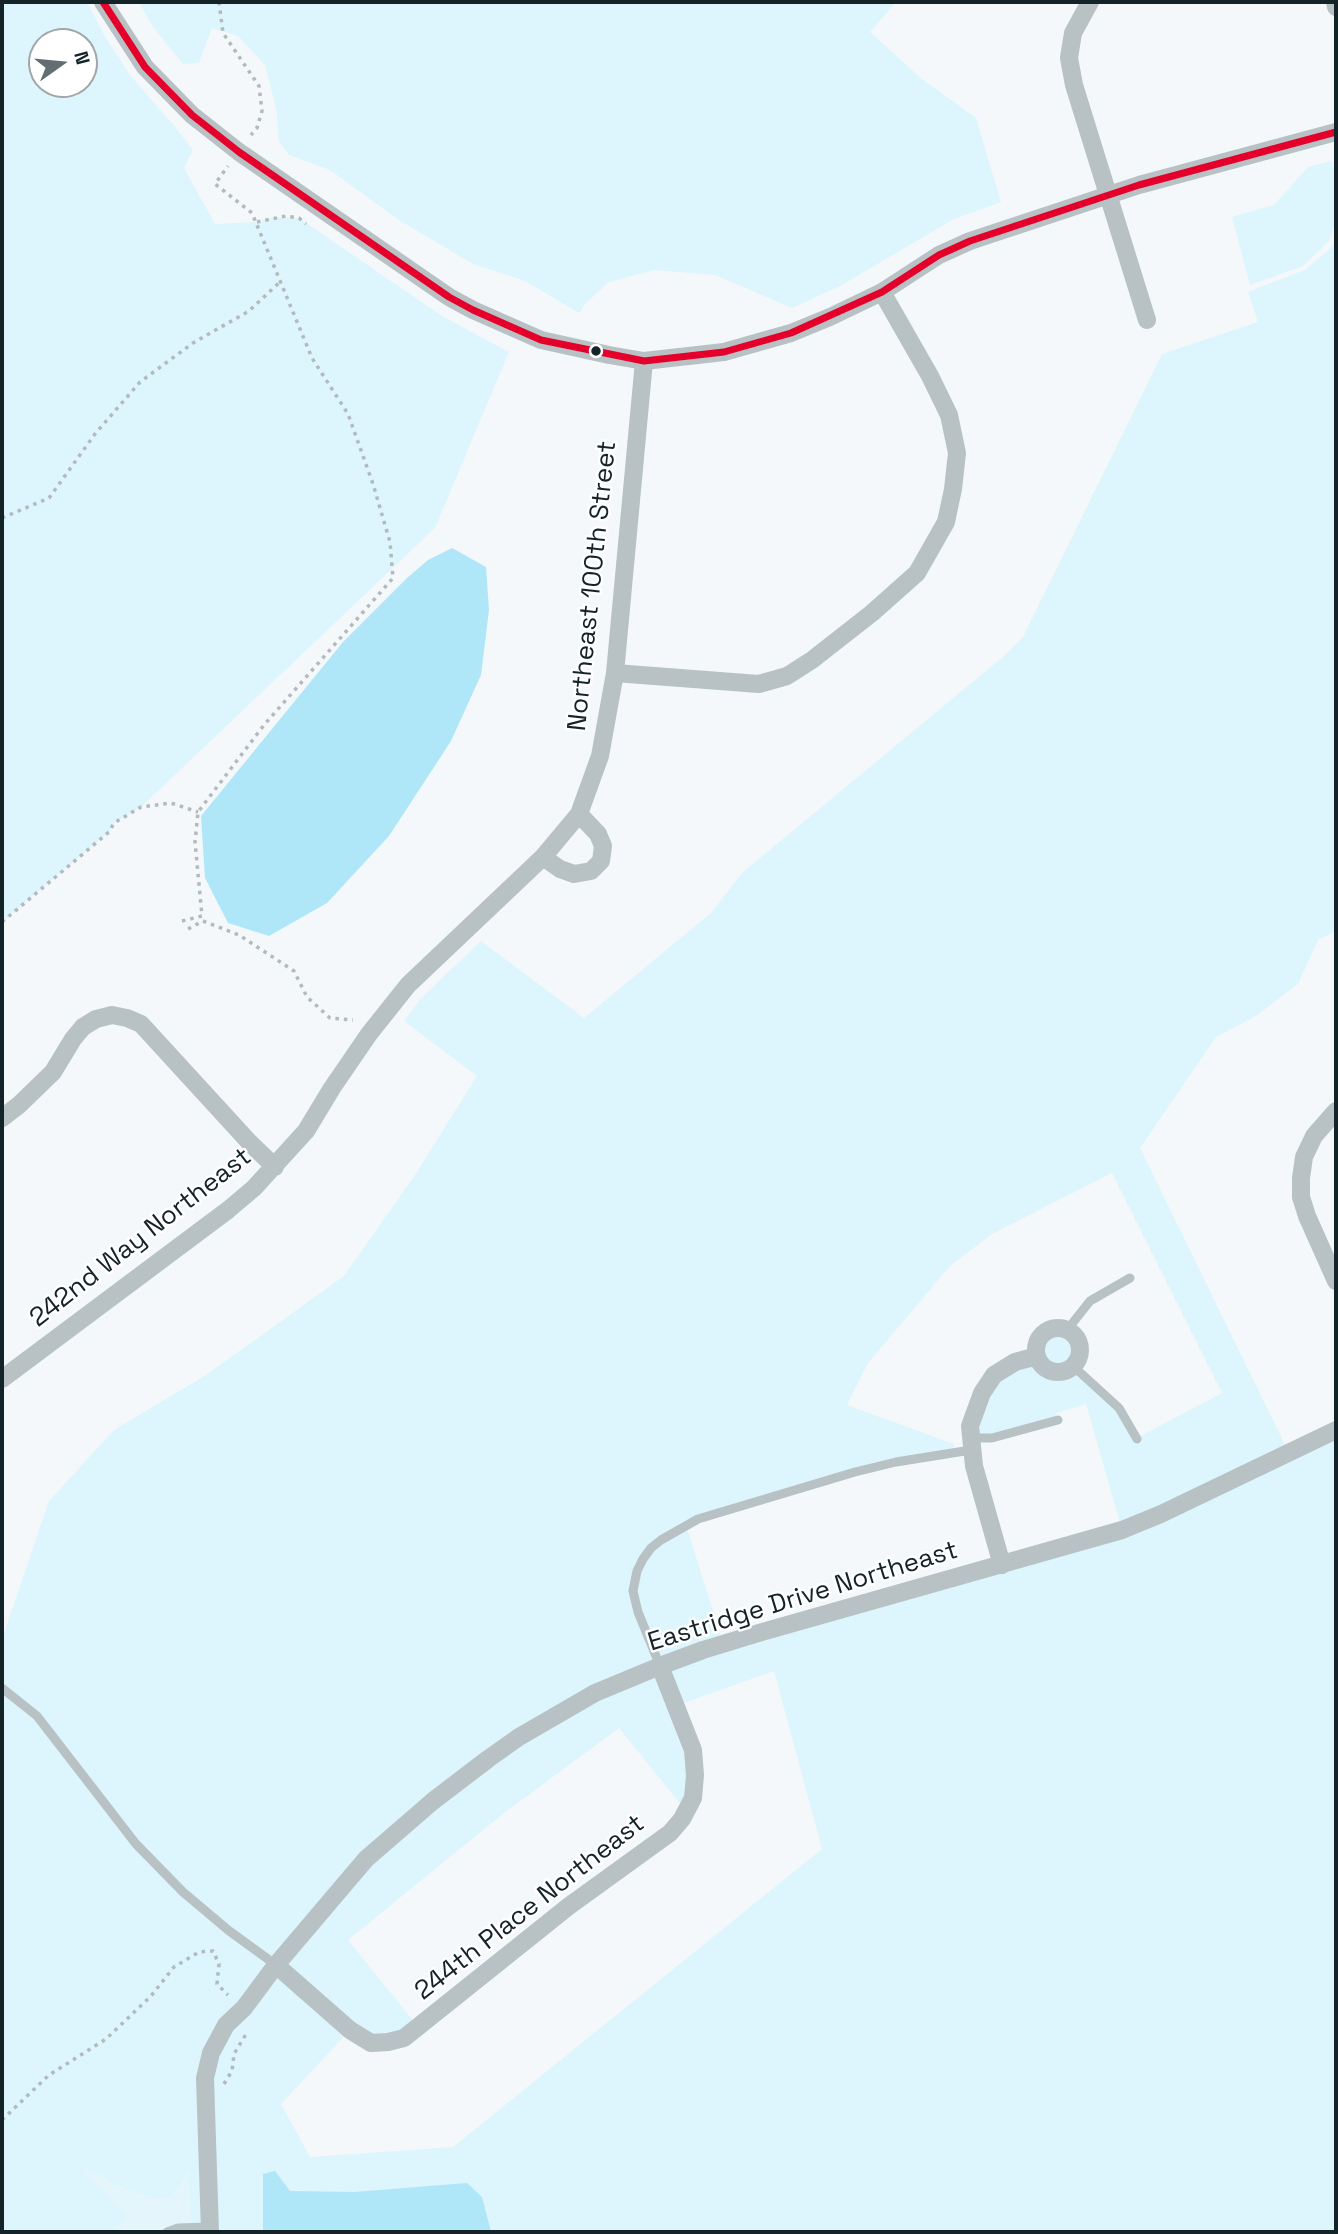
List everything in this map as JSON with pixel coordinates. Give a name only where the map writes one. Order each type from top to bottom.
[{"type":"street","points":[[103,2],[145,67],[201,122],[239,152],[449,297],[541,340],[644,361],[702,356],[746,347],[811,326],[882,292],[939,255],[970,241],[1108,195],[1336,132]]},
{"type":"street","points":[[1090,2],[1073,33],[1069,58],[1074,85],[1147,320]]},
{"type":"street","points":[[1335,2],[1336,7]]},
{"type":"street","points":[[615,673],[759,684],[788,676],[812,660],[917,573],[946,522],[957,453],[949,415],[882,292]]},
{"type":"street","name":"Northeast 100th Street","points":[[579,814],[600,756],[615,673],[644,361]]},
{"type":"street","points":[[543,857],[573,874],[591,871],[601,861],[603,846],[598,834],[579,814]]},
{"type":"street","name":"242nd Way Northeast","points":[[2,1379],[228,1210],[275,1167],[306,1131],[369,1034],[408,985],[543,857],[579,814]]},
{"type":"street","points":[[2,1118],[53,1072],[83,1027],[96,1019],[112,1015],[141,1024],[275,1167]]},
{"type":"street","points":[[1336,1111],[1314,1136],[1304,1157],[1301,1178],[1301,1197],[1307,1216],[1336,1279]]},
{"type":"street","points":[[1053,1329],[1067,1330],[1077,1340],[1079,1354],[1073,1366],[1067,1370],[1054,1372],[1042,1366],[1037,1356],[1036,1348],[1042,1335],[1053,1329]]},
{"type":"street","points":[[1002,1565],[971,1444],[970,1426],[982,1393],[994,1376],[1015,1362],[1037,1356]]},
{"type":"street","name":"Eastridge Drive Northeast","points":[[210,2230],[205,2078],[211,2053],[226,2025],[244,2008],[276,1965],[366,1859],[433,1801],[488,1759],[555,1715],[595,1693],[660,1666],[723,1644],[1122,1530],[1336,1430]]},
{"type":"street","name":"244th Place Northeast","points":[[276,1965],[323,2008],[370,2043],[404,2038],[569,1906],[670,1833],[682,1819],[693,1798],[695,1775],[693,1750],[660,1666]]},
{"type":"lane","points":[[1067,1330],[1090,1301],[1130,1278]]},
{"type":"lane","points":[[1073,1366],[1119,1408],[1137,1439]]},
{"type":"lane","points":[[660,1666],[638,1612],[634,1591],[637,1571],[643,1559],[651,1548],[661,1541],[698,1519],[855,1472],[1058,1420]]},
{"type":"lane","points":[[2,1688],[37,1716],[145,1854],[183,1892],[276,1965]]},
{"type":"lane","points":[[167,2232],[178,2228],[210,2230]]},
{"type":"path","points":[[219,2],[223,33],[259,86],[262,111],[257,128],[251,135]]},
{"type":"path","points":[[181,921],[202,916],[195,842],[198,812],[264,725],[393,578],[390,542],[348,414],[312,358],[257,222],[247,208],[215,184],[229,165]]},
{"type":"path","points":[[257,222],[286,216],[299,218],[306,224]]},
{"type":"path","points":[[2,518],[49,498],[95,434],[140,382],[192,343],[249,311],[281,281]]},
{"type":"path","points":[[2,922],[108,832],[114,823],[141,807],[171,803],[198,812]]},
{"type":"path","points":[[188,929],[203,921],[239,935],[293,971],[307,997],[330,1018],[353,1020]]},
{"type":"path","points":[[2,2120],[49,2075],[106,2039],[151,1996],[174,1967],[199,1952],[213,1951],[219,1964],[217,1984],[228,1996]]},
{"type":"path","points":[[221,2091],[232,2071],[234,2054],[246,2034]]},
{"type":"shaded area","points":[[2,2],[87,2],[104,35],[130,75],[193,150],[184,168],[215,224],[257,222],[274,217],[299,218],[442,316],[509,352],[435,528],[141,807],[114,823],[109,832],[2,922]]},
{"type":"shaded area","points":[[139,2],[896,2],[870,32],[922,79],[976,118],[1001,202],[954,219],[840,286],[792,308],[715,275],[654,270],[609,282],[579,313],[525,281],[473,264],[399,220],[330,170],[289,155],[279,141],[276,108],[265,65],[238,36],[212,28],[199,63],[183,64],[152,26]]},
{"type":"shaded area","points":[[1332,161],[1336,178],[1336,220],[1329,241],[1303,266],[1250,285],[1232,217],[1274,205],[1308,167]]},
{"type":"shaded area","points":[[1336,238],[1336,931],[1318,940],[1298,984],[1256,1016],[1216,1037],[1140,1148],[1289,1453],[1336,1430],[1336,2232],[192,2232],[188,2171],[171,2197],[157,2199],[114,2185],[98,2174],[83,2172],[127,2216],[111,2232],[2,2232],[2,1639],[49,1501],[114,1430],[206,1375],[344,1276],[415,1175],[477,1076],[404,1021],[421,998],[481,941],[584,1018],[711,913],[743,872],[1004,656],[1023,637],[1162,354],[1258,322],[1248,292],[1305,270],[1332,247]],"holes":[[[1112,1173],[1222,1393],[1137,1438],[1101,1390],[1073,1366],[1079,1354],[1077,1340],[1067,1330],[1053,1329],[1042,1335],[1036,1348],[982,1393],[971,1438],[1058,1420],[1056,1413],[1086,1404],[1122,1530],[723,1643],[686,1525],[896,1462],[953,1451],[954,1444],[847,1405],[868,1363],[950,1266],[992,1234]],[[774,1671],[822,1849],[453,2147],[310,2157],[281,2104],[350,2030],[388,2042],[419,2028],[348,1940],[504,1813],[619,1728],[686,1811],[693,1750],[675,1706]]]},
{"type":"shaded area","points":[[189,2170],[192,2232],[2,2232],[82,2171],[98,2174],[114,2185],[157,2199],[171,2197]]},
{"type":"water","points":[[452,548],[486,567],[489,610],[481,675],[451,741],[389,836],[327,903],[269,936],[228,923],[205,878],[201,816],[343,642],[407,578],[428,560]]},
{"type":"water","points":[[275,2171],[290,2191],[354,2192],[467,2183],[482,2197],[491,2232],[263,2232],[263,2174]]},
{"type":"transit line","points":[[103,2],[145,67],[192,115],[239,152],[449,297],[541,340],[644,361],[724,352],[791,333],[882,292],[939,255],[970,241],[1139,185],[1336,132]]}]
